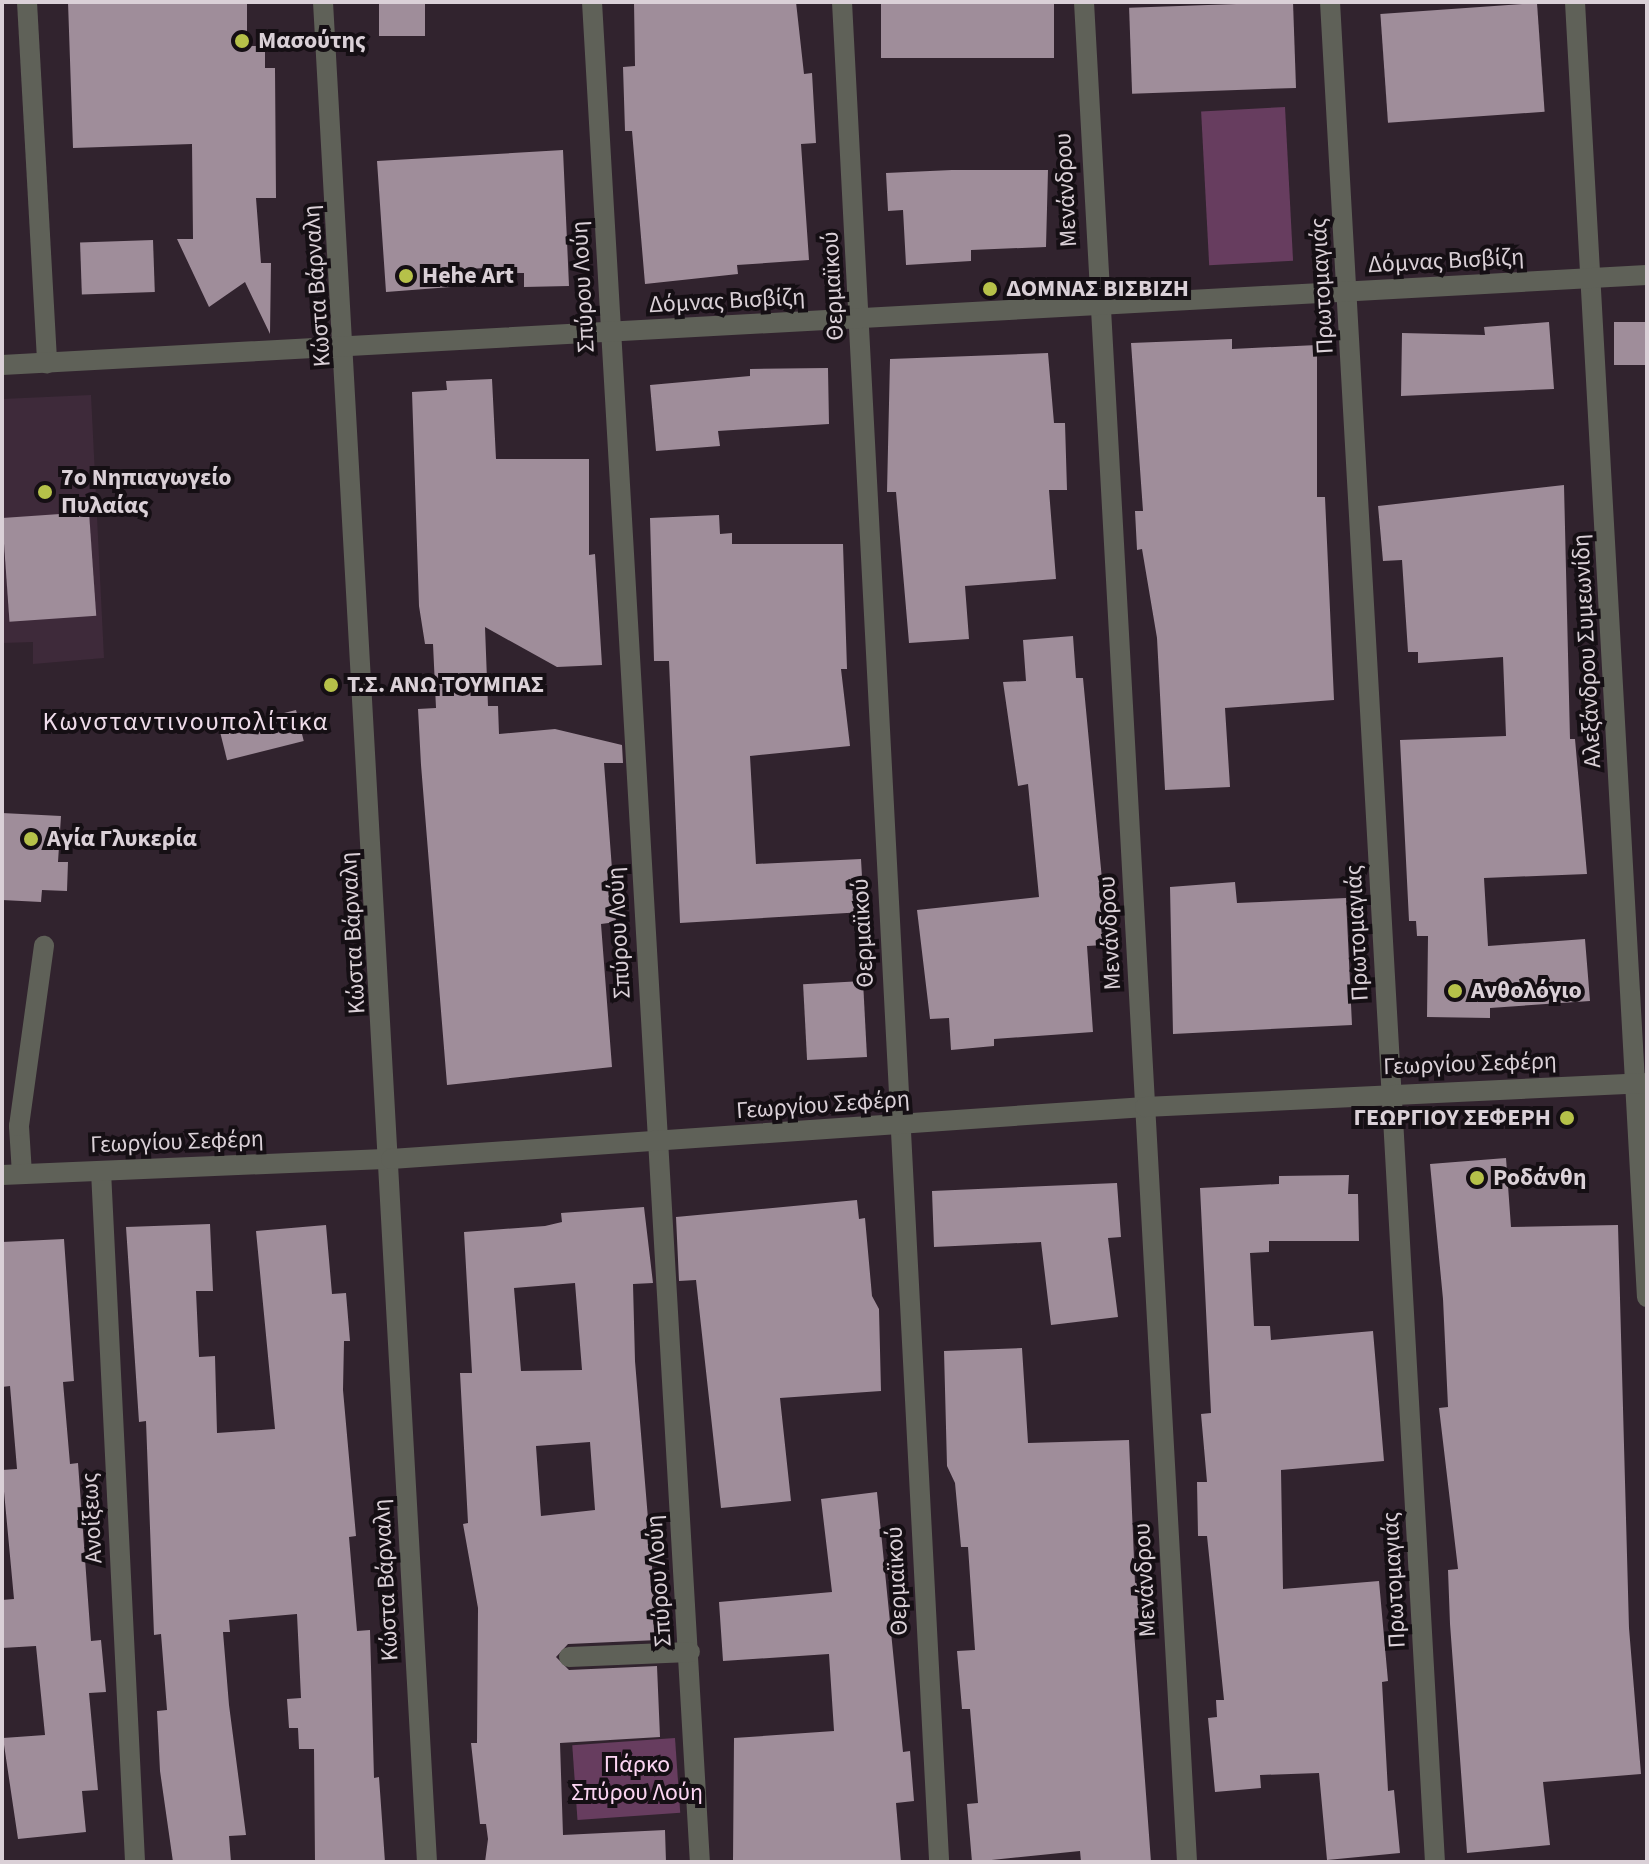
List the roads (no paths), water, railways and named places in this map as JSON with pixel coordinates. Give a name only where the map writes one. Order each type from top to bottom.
[{"type":"street","points":[[27,2],[47,363]]},
{"type":"street","name":"Κώστα Βάρναλη","points":[[323,2],[347,349],[427,1862]]},
{"type":"street","name":"Σπύρου Λούη","points":[[592,2],[700,1862]]},
{"type":"street","name":"Θερμαϊκού","points":[[842,2],[862,320],[897,1126],[939,1862]]},
{"type":"street","name":"Μενάνδρου","points":[[1084,2],[1098,306],[1187,1862]]},
{"type":"street","name":"Πρωτομαγιάς","points":[[1330,2],[1349,292],[1435,1862]]},
{"type":"street","name":"Αλεξάνδρου Συμεωνίδη","points":[[1575,2],[1642,1083],[1647,1297]]},
{"type":"street","name":"Δόμνας Βισβίζη","points":[[2,365],[347,349],[1647,275]]},
{"type":"street","points":[[12,1175],[44,946]]},
{"type":"street","name":"Γεωργίου Σεφέρη","points":[[12,1175],[391,1159],[1145,1107],[1642,1083]]},
{"type":"street","name":"Ανοίξεως","points":[[101,1171],[135,1862]]},
{"type":"street","points":[[569,1657],[690,1652]]},
{"type":"place","name":"Μασούτης","points":[[242,41]]},
{"type":"place","name":"Hehe Art","points":[[406,276]]},
{"type":"place","name":"ΔΟΜΝΑΣ ΒΙΣΒΙΖΗ","points":[[990,289]]},
{"type":"place","name":"7ο Νηπιαγωγείο Πυλαίας","points":[[45,492]]},
{"type":"place","name":"Τ.Σ. ΑΝΩ ΤΟΥΜΠΑΣ","points":[[331,685]]},
{"type":"place","name":"Αγία Γλυκερία","points":[[31,839]]},
{"type":"place","name":"Ανθολόγιο","points":[[1455,991]]},
{"type":"place","name":"ΓΕΩΡΓΙΟΥ ΣΕΦΕΡΗ","points":[[1567,1118]]},
{"type":"place","name":"Ροδάνθη","points":[[1477,1178]]},
{"type":"district","name":"Κωνσταντινουπολίτικα","points":[[186,722]]},
{"type":"park label","name":"Πάρκο Σπύρου Λούη","points":[[637,1779]]}]
